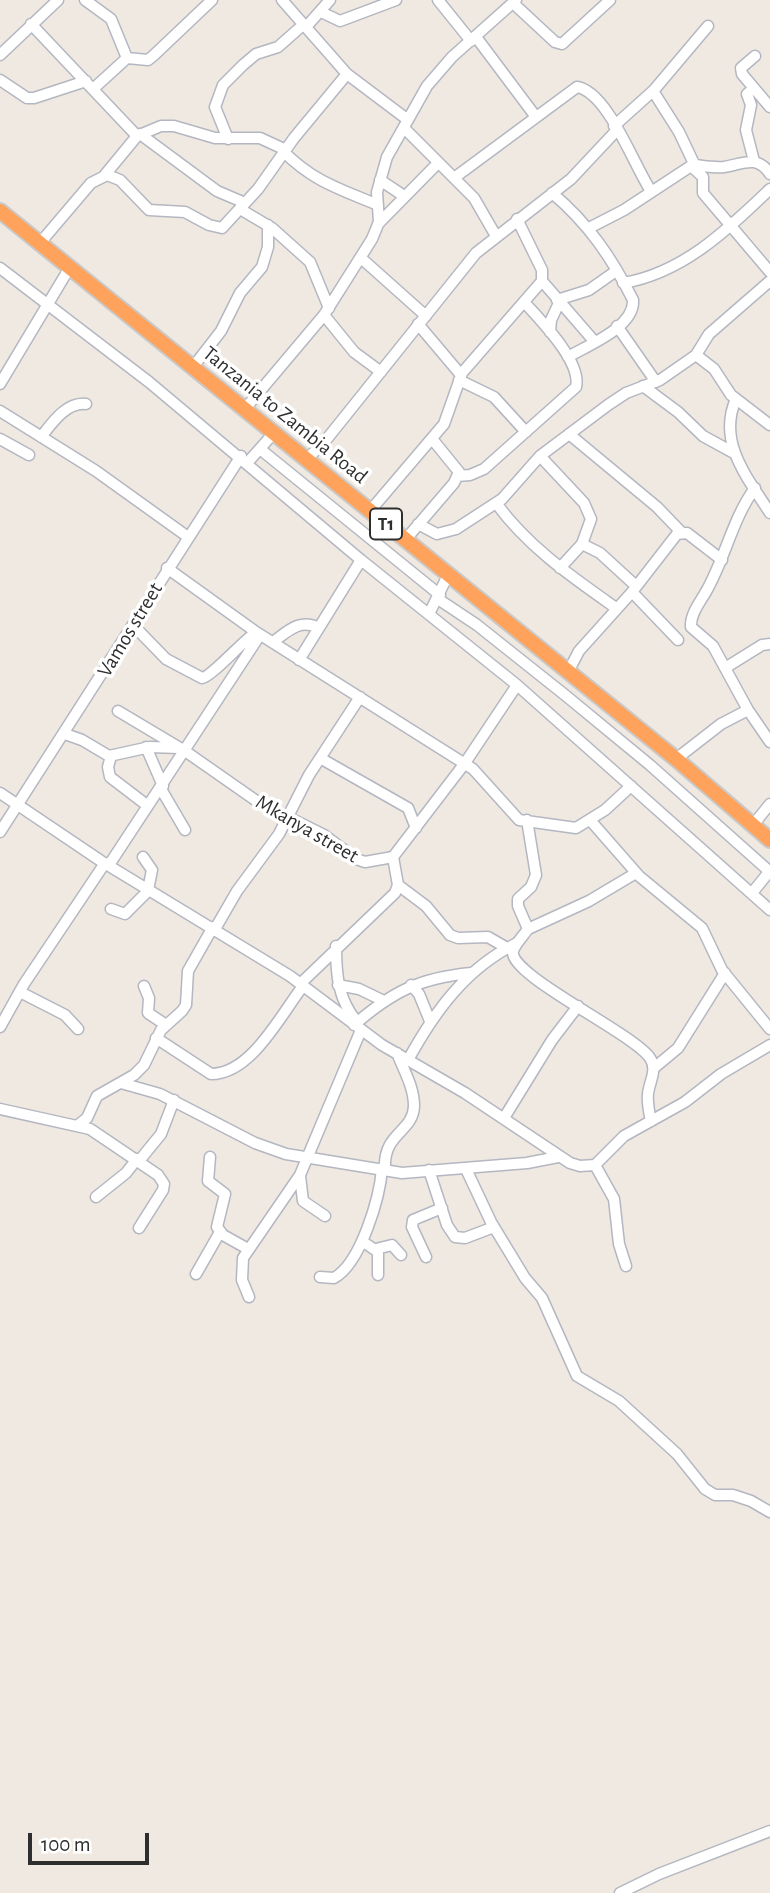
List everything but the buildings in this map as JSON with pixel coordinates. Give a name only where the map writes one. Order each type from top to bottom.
[{"type":"highway","name":"Tanzania to Zambia Road","points":[[0,211],[676,759],[770,840]]},
{"type":"street","points":[[0,55],[57,0]]},
{"type":"street","points":[[85,0],[111,19],[127,58]]},
{"type":"street","points":[[0,80],[27,98],[34,99],[89,85],[127,58],[148,60],[164,49],[212,0]]},
{"type":"street","points":[[282,0],[347,74],[406,124],[438,163],[474,198],[496,236]]},
{"type":"street","points":[[228,139],[215,107],[223,85],[256,54],[278,47],[321,12],[330,0]]},
{"type":"street","points":[[321,12],[340,21],[396,0]]},
{"type":"street","points":[[438,0],[474,39],[536,117]]},
{"type":"street","points":[[378,224],[380,180],[387,157],[426,86],[452,57],[515,1],[555,42],[562,44],[610,0]]},
{"type":"street","points":[[31,24],[139,135],[268,225],[310,262],[327,311],[354,352],[381,372]]},
{"type":"street","points":[[305,460],[322,445],[476,253],[571,179],[653,91],[708,26]]},
{"type":"street","points":[[755,56],[741,68],[743,76],[770,107]]},
{"type":"street","points":[[104,176],[114,176],[120,180],[149,210],[185,212],[216,229],[222,228],[347,74]]},
{"type":"street","points":[[454,178],[577,87],[592,93],[616,128],[651,191]]},
{"type":"street","points":[[753,89],[747,94],[751,105],[746,130],[754,161]]},
{"type":"street","points":[[653,91],[704,177],[703,193],[770,272]]},
{"type":"street","points":[[40,243],[91,183],[104,176],[139,135],[161,126],[174,126],[200,136],[260,138],[285,151],[310,176],[329,187],[378,205]]},
{"type":"street","points":[[589,228],[624,210],[691,166],[725,167],[754,161],[762,164],[770,174]]},
{"type":"street","points":[[244,410],[327,311],[361,258],[378,224],[438,163]]},
{"type":"street","points":[[380,180],[404,196]]},
{"type":"street","points":[[623,283],[665,271],[701,250],[770,189]]},
{"type":"street","points":[[552,192],[602,244],[633,308],[628,319],[568,357]]},
{"type":"street","points":[[370,511],[433,440],[451,411],[460,377],[542,281],[542,270],[517,219]]},
{"type":"street","points":[[193,367],[221,331],[240,293],[262,267],[268,247],[268,225]]},
{"type":"street","points":[[361,258],[422,320],[460,377],[494,397],[526,432]]},
{"type":"street","points":[[0,384],[70,267]]},
{"type":"street","points":[[0,268],[244,459],[361,560],[517,685],[770,910]]},
{"type":"street","points":[[558,301],[589,290],[616,271]]},
{"type":"street","points":[[542,281],[594,341]]},
{"type":"street","points":[[418,524],[437,534],[445,534],[496,503],[517,484],[540,456],[569,434],[626,393],[656,382],[696,355],[709,334],[770,281]]},
{"type":"street","points":[[551,332],[551,320],[558,301]]},
{"type":"street","points":[[457,476],[470,475],[484,469],[576,387],[577,374],[568,357],[551,332],[525,303]]},
{"type":"street","points":[[617,326],[656,382]]},
{"type":"street","points":[[696,355],[714,369],[736,399],[770,425]]},
{"type":"street","points":[[643,386],[678,412],[703,436],[734,453]]},
{"type":"street","points":[[736,399],[729,417],[734,453],[770,513]]},
{"type":"street","points":[[41,437],[65,411],[79,403],[86,404]]},
{"type":"street","points":[[0,411],[96,471],[188,537]]},
{"type":"street","name":"Vamos street","points":[[0,832],[65,734],[188,537],[244,459],[260,449],[273,434]]},
{"type":"street","points":[[569,434],[681,531],[722,560]]},
{"type":"street","points":[[0,439],[29,455]]},
{"type":"street","points":[[406,539],[457,476],[456,465],[433,440]]},
{"type":"street","points":[[260,449],[439,597],[565,695],[770,872],[752,893]]},
{"type":"street","points":[[540,456],[588,508],[590,519],[582,544],[560,568]]},
{"type":"street","points":[[755,488],[739,512],[722,560],[693,614],[691,627],[713,646],[748,710],[770,742]]},
{"type":"street","points":[[496,503],[527,541],[616,608]]},
{"type":"street","points":[[568,672],[579,651],[681,531]]},
{"type":"street","points":[[582,544],[600,553],[678,640]]},
{"type":"street","points":[[299,660],[361,560]]},
{"type":"street","points":[[167,568],[299,660],[465,763],[519,820],[576,828],[590,820],[631,786]]},
{"type":"street","points":[[429,614],[448,575]]},
{"type":"street","points":[[273,642],[305,622],[319,628]]},
{"type":"street","points":[[133,625],[166,659],[202,678],[212,674],[226,657],[258,633]]},
{"type":"street","points":[[0,1027],[20,992],[162,788],[183,750],[258,633]]},
{"type":"street","points":[[725,668],[762,645],[770,644]]},
{"type":"street","name":"Mkanya street","points":[[118,711],[183,750],[258,802],[324,835],[356,859],[365,862],[393,857],[465,763],[517,685]]},
{"type":"street","points":[[77,1126],[92,1110],[97,1096],[107,1087],[121,1083],[144,1065],[156,1038],[186,1005],[188,971],[288,816],[320,758],[360,697]]},
{"type":"street","points":[[676,759],[700,739],[748,710]]},
{"type":"street","points":[[65,734],[111,756],[146,747],[183,750]]},
{"type":"street","points":[[146,747],[162,788],[185,830]]},
{"type":"street","points":[[111,756],[108,767],[110,777],[148,806]]},
{"type":"street","points":[[320,758],[408,808],[416,828]]},
{"type":"street","points":[[0,793],[107,864],[214,928],[301,985],[397,1054],[504,1118],[558,1157],[580,1166],[595,1165],[624,1136],[770,1045]]},
{"type":"street","points":[[753,825],[770,804]]},
{"type":"street","points":[[527,820],[536,875],[531,887],[518,899],[518,906],[528,929]]},
{"type":"street","points":[[590,820],[636,873],[702,928],[725,974],[770,1029]]},
{"type":"street","points":[[111,909],[125,914],[149,890],[152,870],[143,857]]},
{"type":"street","points":[[156,1038],[211,1074],[231,1072],[255,1050],[301,985],[336,946],[395,892],[398,884],[393,857]]},
{"type":"street","points":[[636,873],[589,901],[528,929],[513,951],[518,966],[610,1025],[648,1055],[654,1068]]},
{"type":"street","points":[[398,884],[426,906],[450,935],[458,938],[488,937],[507,948]]},
{"type":"street","points":[[408,1060],[430,1021],[471,973],[519,942]]},
{"type":"street","points":[[336,946],[338,985],[357,1026]]},
{"type":"street","points":[[249,1297],[242,1280],[241,1266],[248,1249],[300,1175],[357,1026],[384,1001],[411,985],[433,977],[471,973]]},
{"type":"street","points":[[651,1121],[648,1093],[654,1068],[678,1048],[725,974]]},
{"type":"street","points":[[338,985],[359,989],[384,1001]]},
{"type":"street","points":[[411,985],[419,994],[430,1021]]},
{"type":"street","points":[[144,986],[149,998],[148,1013],[166,1025]]},
{"type":"street","points":[[20,992],[65,1015],[78,1029]]},
{"type":"street","points":[[504,1118],[552,1040],[578,1006]]},
{"type":"street","points":[[320,1277],[339,1275],[362,1241],[384,1169],[388,1144],[411,1119],[414,1108],[411,1087],[397,1054]]},
{"type":"street","points":[[121,1083],[174,1100],[256,1143],[286,1154],[402,1172],[466,1169],[558,1157]]},
{"type":"street","points":[[96,1197],[126,1173],[161,1134],[174,1100]]},
{"type":"street","points":[[0,1109],[77,1126],[102,1136],[158,1175],[164,1184],[159,1198],[139,1228]]},
{"type":"street","points":[[92,1110],[102,1136]]},
{"type":"street","points":[[210,1157],[208,1181],[225,1194],[217,1227],[220,1232],[248,1249]]},
{"type":"street","points":[[595,1165],[614,1199],[619,1244],[626,1266]]},
{"type":"street","points":[[466,1169],[494,1227],[542,1298],[578,1376],[591,1387],[619,1401],[677,1454],[705,1489],[715,1495],[733,1495],[751,1501],[770,1512]]},
{"type":"street","points":[[429,1170],[447,1225],[458,1238],[494,1227]]},
{"type":"street","points":[[300,1175],[303,1200],[325,1216]]},
{"type":"street","points":[[426,1257],[412,1227],[413,1220],[442,1208]]},
{"type":"street","points":[[196,1274],[220,1232]]},
{"type":"street","points":[[362,1241],[376,1249],[380,1259],[378,1275]]},
{"type":"street","points":[[376,1249],[392,1245],[401,1255]]},
{"type":"street","points":[[620,1893],[659,1874],[770,1831]]}]
